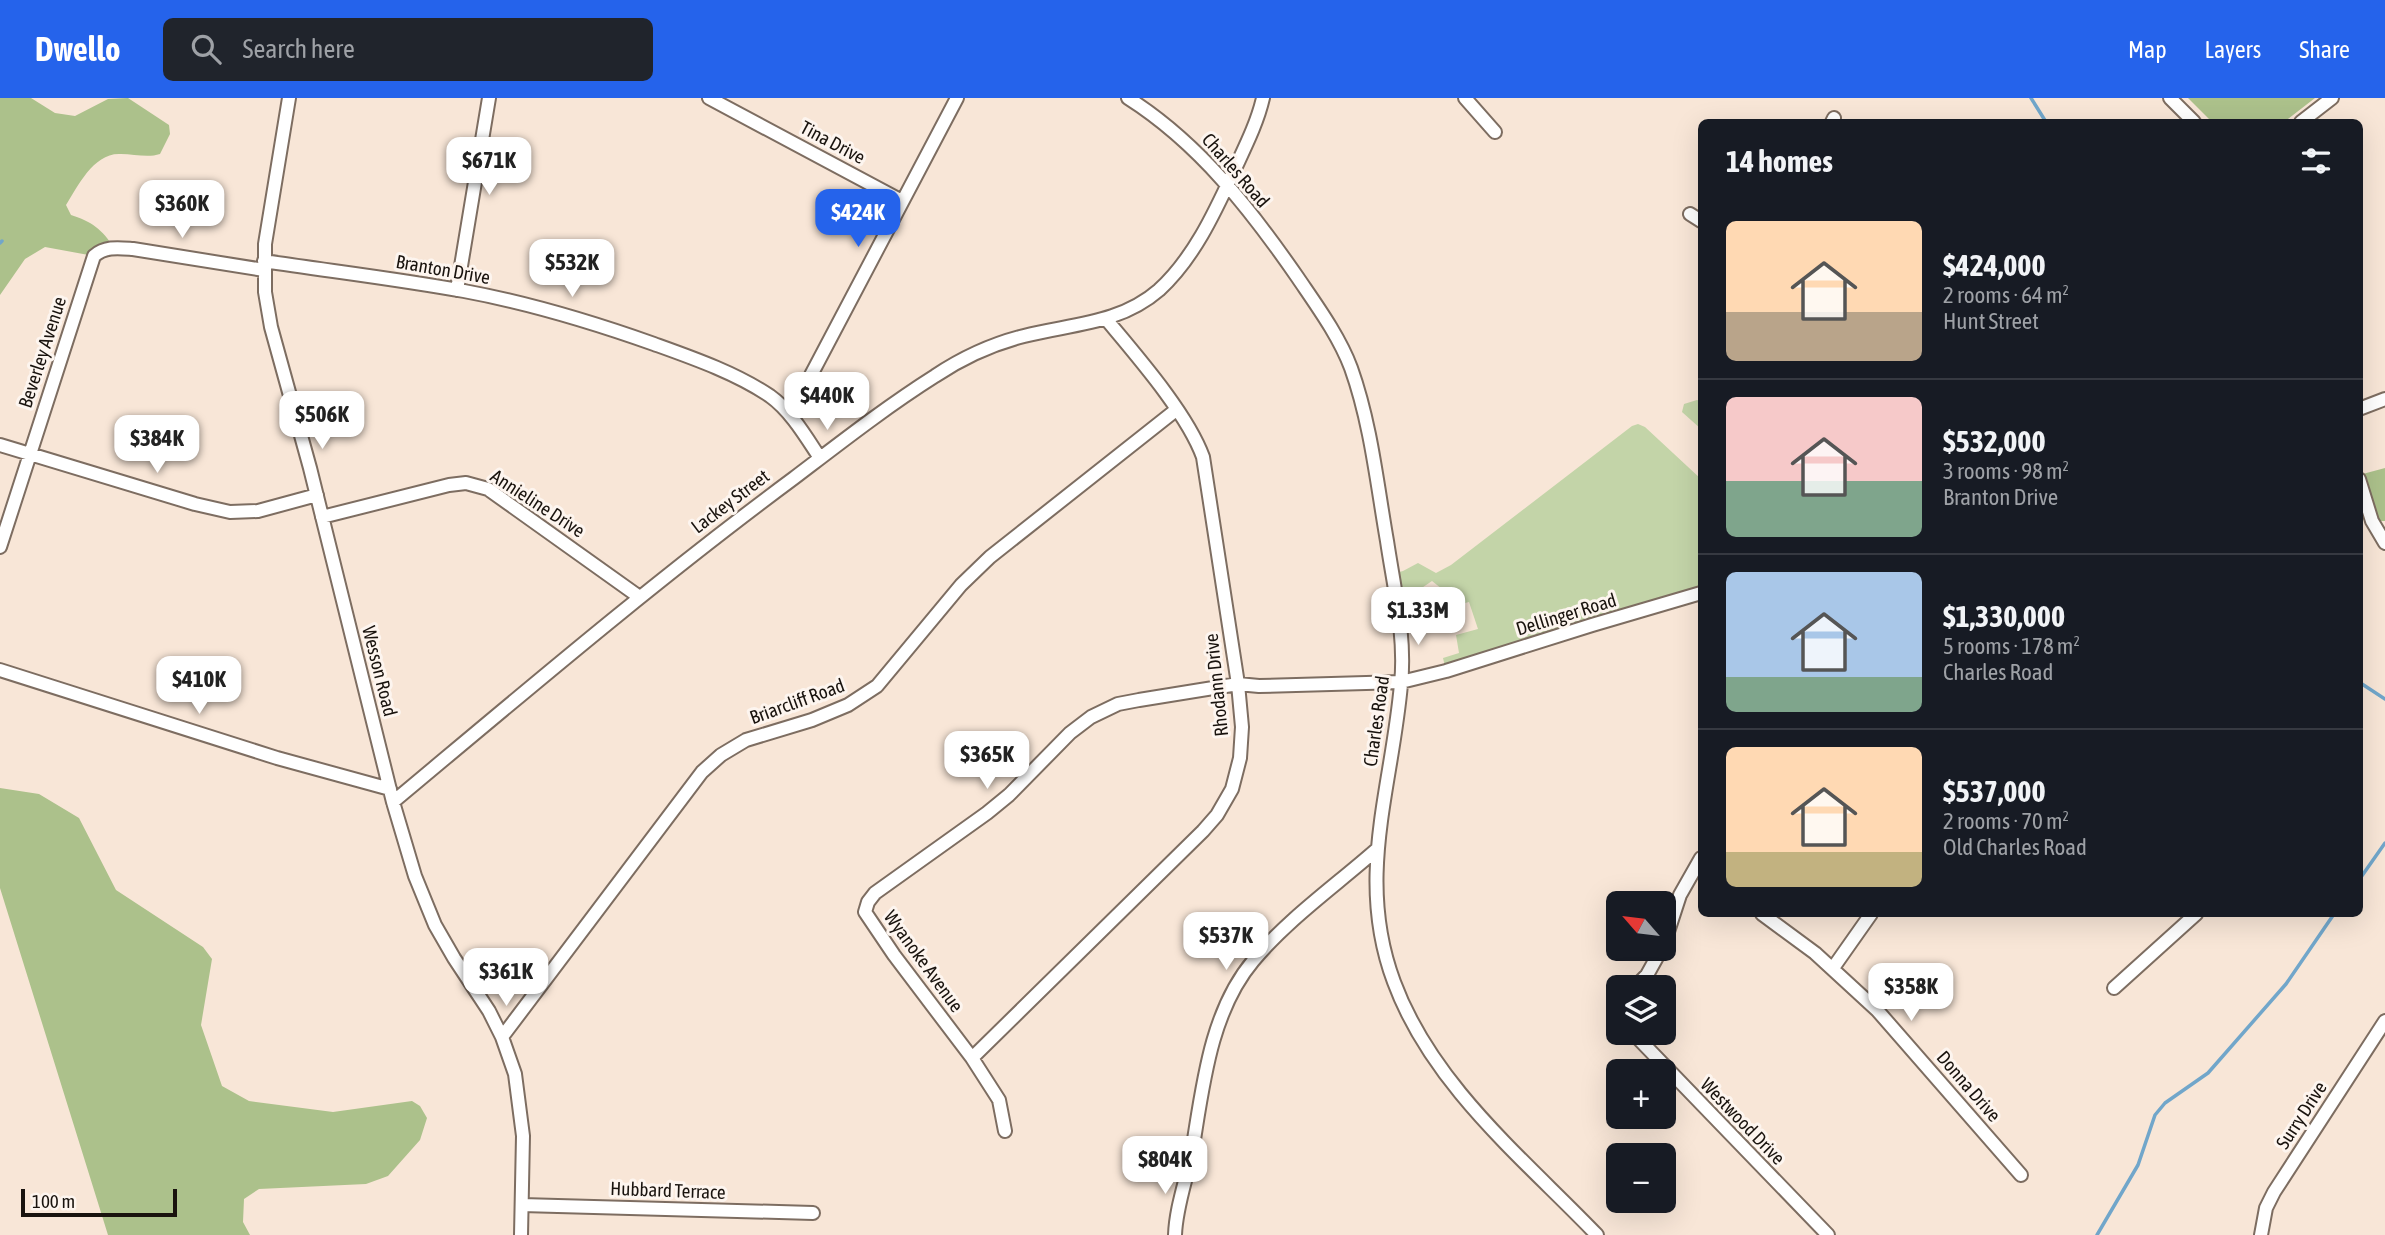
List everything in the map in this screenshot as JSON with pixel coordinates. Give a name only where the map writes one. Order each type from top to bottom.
[{"type":"street","name":"Wesson Road","points":[[289,98],[270,211],[264,266],[271,327],[415,876],[435,925],[489,1011],[515,1074],[523,1136],[521,1235]]},
{"type":"street","points":[[457,290],[489,98]]},
{"type":"street","name":"Tina Drive","points":[[709,98],[902,201]]},
{"type":"street","points":[[790,415],[957,98]]},
{"type":"street","name":"Charles Road","points":[[1128,98],[1174,132],[1227,185],[1313,300],[1350,366],[1369,436],[1398,614],[1402,661],[1376,850],[1376,898],[1381,935],[1393,981],[1418,1035],[1468,1103],[1597,1235]]},
{"type":"street","name":"Lackey Street","points":[[392,795],[639,596],[907,394],[979,352],[1026,335],[1106,319],[1140,304],[1160,289],[1198,241],[1218,207],[1255,124],[1263,98]]},
{"type":"street","points":[[1465,98],[1495,132]]},
{"type":"street","points":[[2170,98],[2191,119]]},
{"type":"street","points":[[2305,119],[2332,98]]},
{"type":"street","name":"Branton Drive","points":[[100,251],[133,248],[457,290],[568,315],[673,351],[751,385],[772,397],[790,415],[820,458]]},
{"type":"street","name":"Beverley Avenue","points":[[0,547],[90,263],[100,251]]},
{"type":"street","name":"Rhodann Drive","points":[[972,1058],[1203,831],[1217,815],[1232,789],[1240,758],[1242,727],[1238,684],[1203,457],[1194,437],[1176,410],[1106,319]]},
{"type":"street","points":[[2363,407],[2385,399]]},
{"type":"street","name":"Briarcliff Road","points":[[502,1037],[702,772],[730,748],[746,740],[812,720],[848,705],[877,686],[961,585],[990,557],[1176,410]]},
{"type":"street","points":[[0,445],[195,504],[230,512],[258,511],[317,495]]},
{"type":"street","name":"Annieline Drive","points":[[322,517],[449,485],[474,485],[488,489],[639,596]]},
{"type":"street","points":[[2363,492],[2372,521],[2385,543]]},
{"type":"street","name":"Dellinger Road","points":[[1401,682],[1446,671],[1698,594]]},
{"type":"street","points":[[0,670],[392,795]]},
{"type":"street","name":"Wyanoke Avenue","points":[[1005,1130],[999,1100],[972,1058],[870,922],[865,912],[868,902],[887,882],[988,813],[1070,733],[1091,717],[1128,702],[1238,684],[1259,686],[1401,682]]},
{"type":"street","points":[[1175,1235],[1214,1039],[1232,993],[1252,961],[1273,940],[1376,850]]},
{"type":"street","points":[[1676,906],[1697,874]]},
{"type":"street","name":"Donna Drive","points":[[1766,917],[1833,968],[1877,1010],[2021,1175]]},
{"type":"street","points":[[1833,968],[1869,917]]},
{"type":"street","points":[[2114,988],[2193,917]]},
{"type":"street","name":"Surry Drive","points":[[2261,1235],[2266,1208],[2274,1192],[2385,1021]]},
{"type":"street","name":"Westwood Drive","points":[[1645,1045],[1828,1235]]},
{"type":"street","name":"Hubbard Terrace","points":[[522,1205],[813,1213]]},
{"type":"green space","points":[[0,98],[31,98],[55,113],[75,116],[108,99],[128,98],[169,125],[170,134],[160,154],[121,154],[103,158],[88,172],[66,205],[71,215],[96,227],[114,248],[94,256],[45,247],[25,259],[0,295]]},
{"type":"green space","points":[[2188,98],[2315,98],[2288,119],[2209,119]]},
{"type":"green space","points":[[1698,400],[1698,426],[1682,412],[1684,404]]},
{"type":"green space","points":[[1638,424],[1645,427],[1698,476],[1698,594],[1446,671],[1443,658],[1459,653],[1456,635],[1478,629],[1469,602],[1461,604],[1432,581],[1405,602],[1397,604],[1392,574],[1418,563],[1436,573],[1451,565]]},
{"type":"green space","points":[[2385,468],[2385,521],[2372,521],[2363,489],[2363,474]]},
{"type":"green space","points":[[0,788],[39,794],[79,818],[116,890],[203,947],[212,959],[201,1025],[222,1086],[249,1101],[333,1112],[412,1101],[420,1106],[427,1118],[420,1140],[388,1176],[366,1184],[259,1189],[244,1199],[243,1222],[250,1235],[108,1235],[0,888]]},
{"type":"waterway","points":[[2031,98],[2044,119]]},
{"type":"waterway","points":[[2363,685],[2385,699]]},
{"type":"waterway","points":[[2363,874],[2385,843]]},
{"type":"waterway","points":[[2097,1235],[2138,1165],[2155,1115],[2165,1103],[2208,1073],[2286,984],[2332,917]]}]
